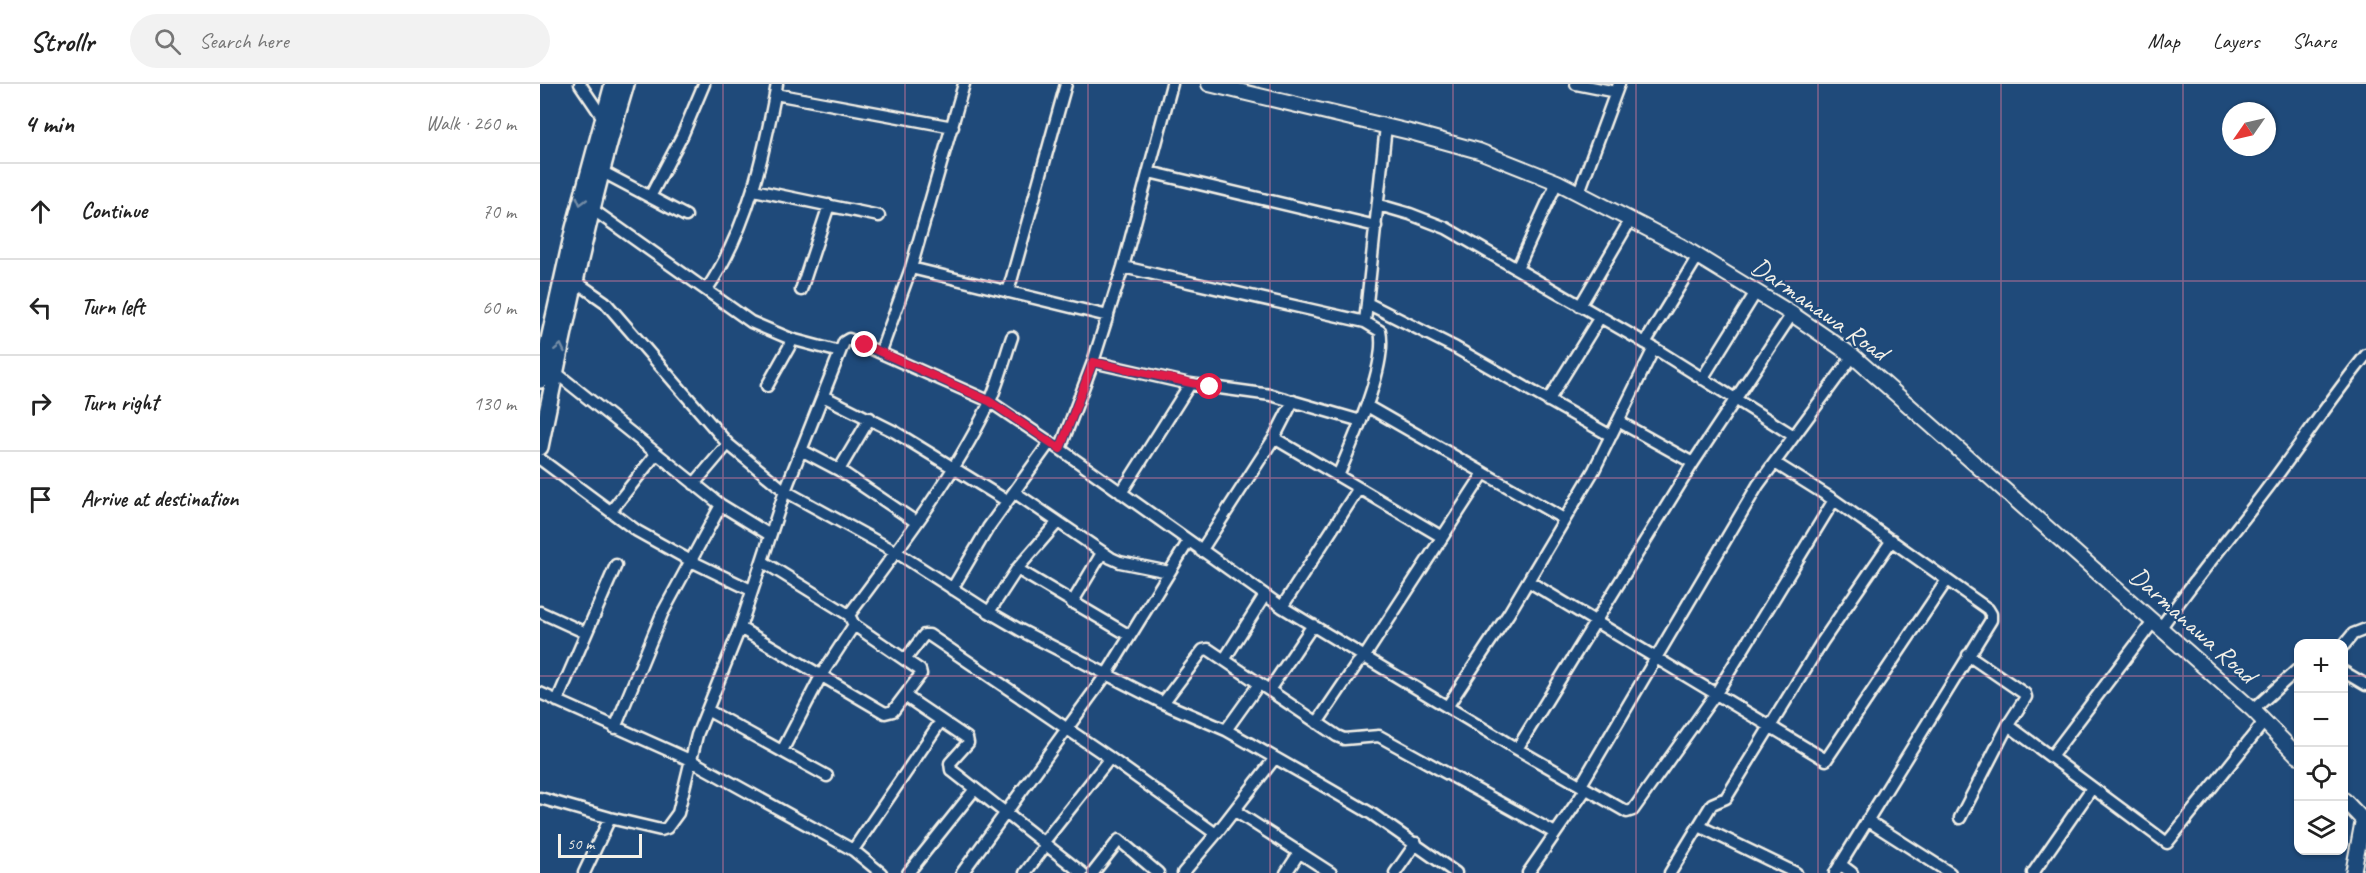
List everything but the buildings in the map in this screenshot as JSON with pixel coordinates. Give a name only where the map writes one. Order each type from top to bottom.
[{"type":"main road","points":[[540,380],[574,228],[613,84]]},
{"type":"main road","points":[[540,447],[574,281],[601,171],[626,84]]},
{"type":"street","points":[[580,84],[603,118]]},
{"type":"street","points":[[651,195],[682,136],[704,84]]},
{"type":"street","points":[[881,351],[911,268],[964,84]]},
{"type":"street","points":[[1008,292],[1066,84]]},
{"type":"street","points":[[1060,449],[1108,316],[1172,84]]},
{"type":"street","name":"Darmanawa Road","points":[[1209,84],[1386,126],[1479,151],[1579,192],[1698,256],[1792,314],[1853,356],[2253,710],[2294,752]]},
{"type":"street","points":[[1576,84],[1617,88],[1579,192]]},
{"type":"street","points":[[707,289],[726,257],[754,190],[776,89],[953,127]]},
{"type":"street","points":[[1365,322],[1386,126]]},
{"type":"street","points":[[601,171],[651,195],[686,216]]},
{"type":"street","points":[[1149,172],[1376,226]]},
{"type":"street","points":[[1517,269],[1557,182]]},
{"type":"street","points":[[754,190],[879,216]]},
{"type":"street","points":[[801,290],[829,205]]},
{"type":"street","points":[[1378,205],[1446,228],[1650,346],[1794,436]]},
{"type":"street","points":[[592,209],[751,322],[791,339],[840,352]]},
{"type":"street","points":[[1580,306],[1631,219]]},
{"type":"street","points":[[1447,707],[1528,581],[1611,436],[1650,346],[1698,256]]},
{"type":"street","points":[[1123,267],[1365,322],[1380,331],[1377,368],[1367,406],[1338,476]]},
{"type":"street","points":[[911,268],[1108,316]]},
{"type":"street","points":[[574,281],[605,302],[728,444],[785,491],[896,552],[988,612],[1106,675],[1226,730],[1372,814],[1456,873]]},
{"type":"street","points":[[1702,379],[1756,292]]},
{"type":"street","points":[[1367,303],[1456,348],[1611,436]]},
{"type":"street","points":[[1517,749],[1598,621],[1693,463],[1792,314]]},
{"type":"street","points":[[1548,401],[1600,317]]},
{"type":"street","points":[[782,751],[852,620],[952,468],[987,409],[1012,337]]},
{"type":"street","points":[[767,386],[789,347],[791,339]]},
{"type":"street","points":[[540,798],[610,819],[661,830],[667,828],[678,813],[690,760],[707,710],[740,628],[785,491],[844,342],[849,339],[881,351],[989,401],[1282,607],[1517,749],[1627,812],[1631,812],[1717,692],[1834,500]]},
{"type":"street","points":[[2051,757],[2189,588],[2362,368],[2366,355]]},
{"type":"street","points":[[1529,873],[1584,787],[1758,486],[1853,356]]},
{"type":"street","points":[[1093,362],[1190,384],[1270,395],[1361,421]]},
{"type":"street","points":[[555,372],[721,505],[770,535]]},
{"type":"street","points":[[1121,493],[1190,384]]},
{"type":"street","points":[[823,396],[870,418],[952,468],[1057,523],[1102,553],[1120,561],[1169,572]]},
{"type":"street","points":[[1201,551],[1274,438],[1293,401]]},
{"type":"street","points":[[1367,406],[1564,519]]},
{"type":"street","points":[[839,470],[870,418]]},
{"type":"street","points":[[1618,421],[1693,463]]},
{"type":"street","points":[[1274,438],[1442,537]]},
{"type":"street","points":[[952,589],[988,528],[1050,442]]},
{"type":"street","points":[[694,484],[728,444]]},
{"type":"street","points":[[801,450],[839,470],[916,522]]},
{"type":"street","points":[[611,511],[656,454]]},
{"type":"street","points":[[540,459],[637,531],[691,561],[751,590]]},
{"type":"street","points":[[1775,463],[1892,540],[1988,609],[1991,614],[1991,620],[1837,869],[1852,873]]},
{"type":"street","points":[[1317,723],[1357,664],[1365,656],[1484,472]]},
{"type":"street","points":[[1282,607],[1359,488]]},
{"type":"street","points":[[615,728],[662,614],[721,505]]},
{"type":"street","points":[[988,612],[1017,569],[1057,523]]},
{"type":"street","points":[[1670,873],[1712,804],[1726,798],[1822,642],[1892,540]]},
{"type":"street","points":[[962,873],[1106,675],[1188,542]]},
{"type":"street","points":[[1072,603],[1102,553]]},
{"type":"street","points":[[740,628],[885,713],[893,711],[921,674],[852,620],[762,561]]},
{"type":"street","points":[[557,701],[615,565]]},
{"type":"street","points":[[1017,569],[1130,636]]},
{"type":"street","points":[[1528,581],[1717,692],[1826,760],[1947,580]]},
{"type":"street","points":[[1224,660],[1265,595]]},
{"type":"street","points":[[540,612],[586,633]]},
{"type":"street","points":[[1226,730],[1264,687],[1313,625]]},
{"type":"street","points":[[2348,640],[2353,634],[2366,628]]},
{"type":"street","points":[[905,660],[924,635],[929,635],[1110,758],[1216,834]]},
{"type":"street","points":[[1163,703],[1203,650],[1208,650],[1344,739],[1379,736],[1555,833]]},
{"type":"street","points":[[1960,818],[2008,725],[2026,696],[1968,655]]},
{"type":"street","points":[[2253,710],[2294,673]]},
{"type":"street","points":[[2348,675],[2366,685]]},
{"type":"street","points":[[540,693],[690,760],[854,850],[881,873]]},
{"type":"street","points":[[904,696],[968,740],[950,766],[951,770],[1082,873]]},
{"type":"street","points":[[707,710],[827,776]]},
{"type":"street","points":[[854,850],[941,721]]},
{"type":"street","points":[[2008,725],[2167,843],[2264,722]]},
{"type":"street","points":[[1025,873],[1044,844],[1110,758]]},
{"type":"street","points":[[1183,873],[1275,758]]},
{"type":"street","points":[[2033,873],[2092,788]]},
{"type":"street","points":[[908,873],[975,789]]},
{"type":"street","points":[[2344,801],[2365,818],[2353,873]]},
{"type":"street","points":[[1234,811],[1331,873]]},
{"type":"street","points":[[584,873],[610,819]]},
{"type":"street","points":[[1867,820],[1950,873]]},
{"type":"street","points":[[1699,826],[1796,873]]},
{"type":"street","points":[[1093,873],[1119,840],[1158,873]]},
{"type":"street","points":[[1395,873],[1416,843]]},
{"type":"street","points":[[1286,873],[1299,853]]},
{"type":"route","points":[[865,345],[989,401],[1060,449],[1093,362],[1210,387]]}]
